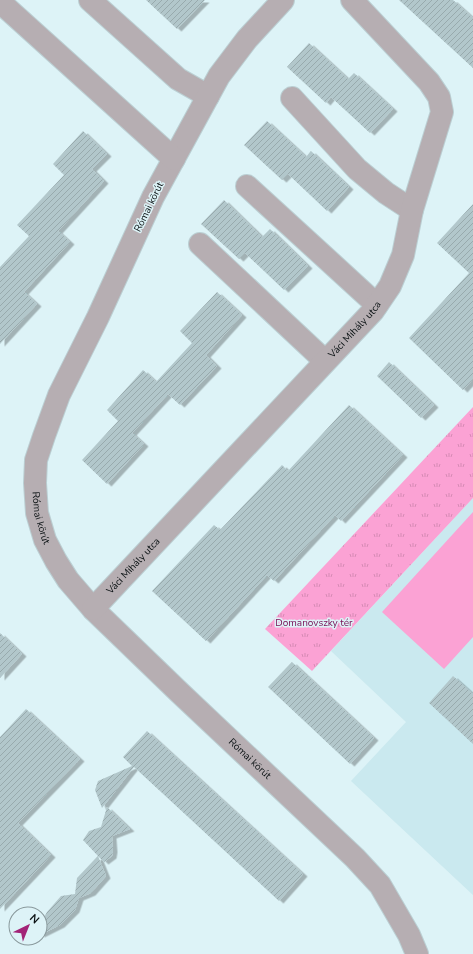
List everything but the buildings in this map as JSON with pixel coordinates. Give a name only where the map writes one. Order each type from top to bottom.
[{"type":"street","points":[[90,0],[178,79],[208,96]]},
{"type":"street","name":"Római körút","points":[[283,0],[247,39],[219,76],[154,197],[98,317],[59,395],[36,460],[35,483],[37,513],[45,540],[68,580],[93,609],[356,858],[380,885],[409,935],[417,954]]},
{"type":"street","name":"Váci Mihály utca","points":[[93,609],[373,311],[390,286],[403,255],[412,210],[442,112],[439,97],[429,82],[352,0]]},
{"type":"street","points":[[0,2],[174,159]]},
{"type":"street","points":[[292,98],[357,169],[386,193],[412,210]]},
{"type":"street","points":[[248,186],[376,305]]},
{"type":"street","points":[[200,244],[325,362]]},
{"type":"shaded area","points":[[473,498],[473,895],[351,781],[406,722],[331,651]]},
{"type":"green space","name":"Domanovszky tér","points":[[473,407],[473,498],[312,671],[265,629]]},
{"type":"green space","points":[[473,512],[473,637],[444,669],[382,612]]}]
